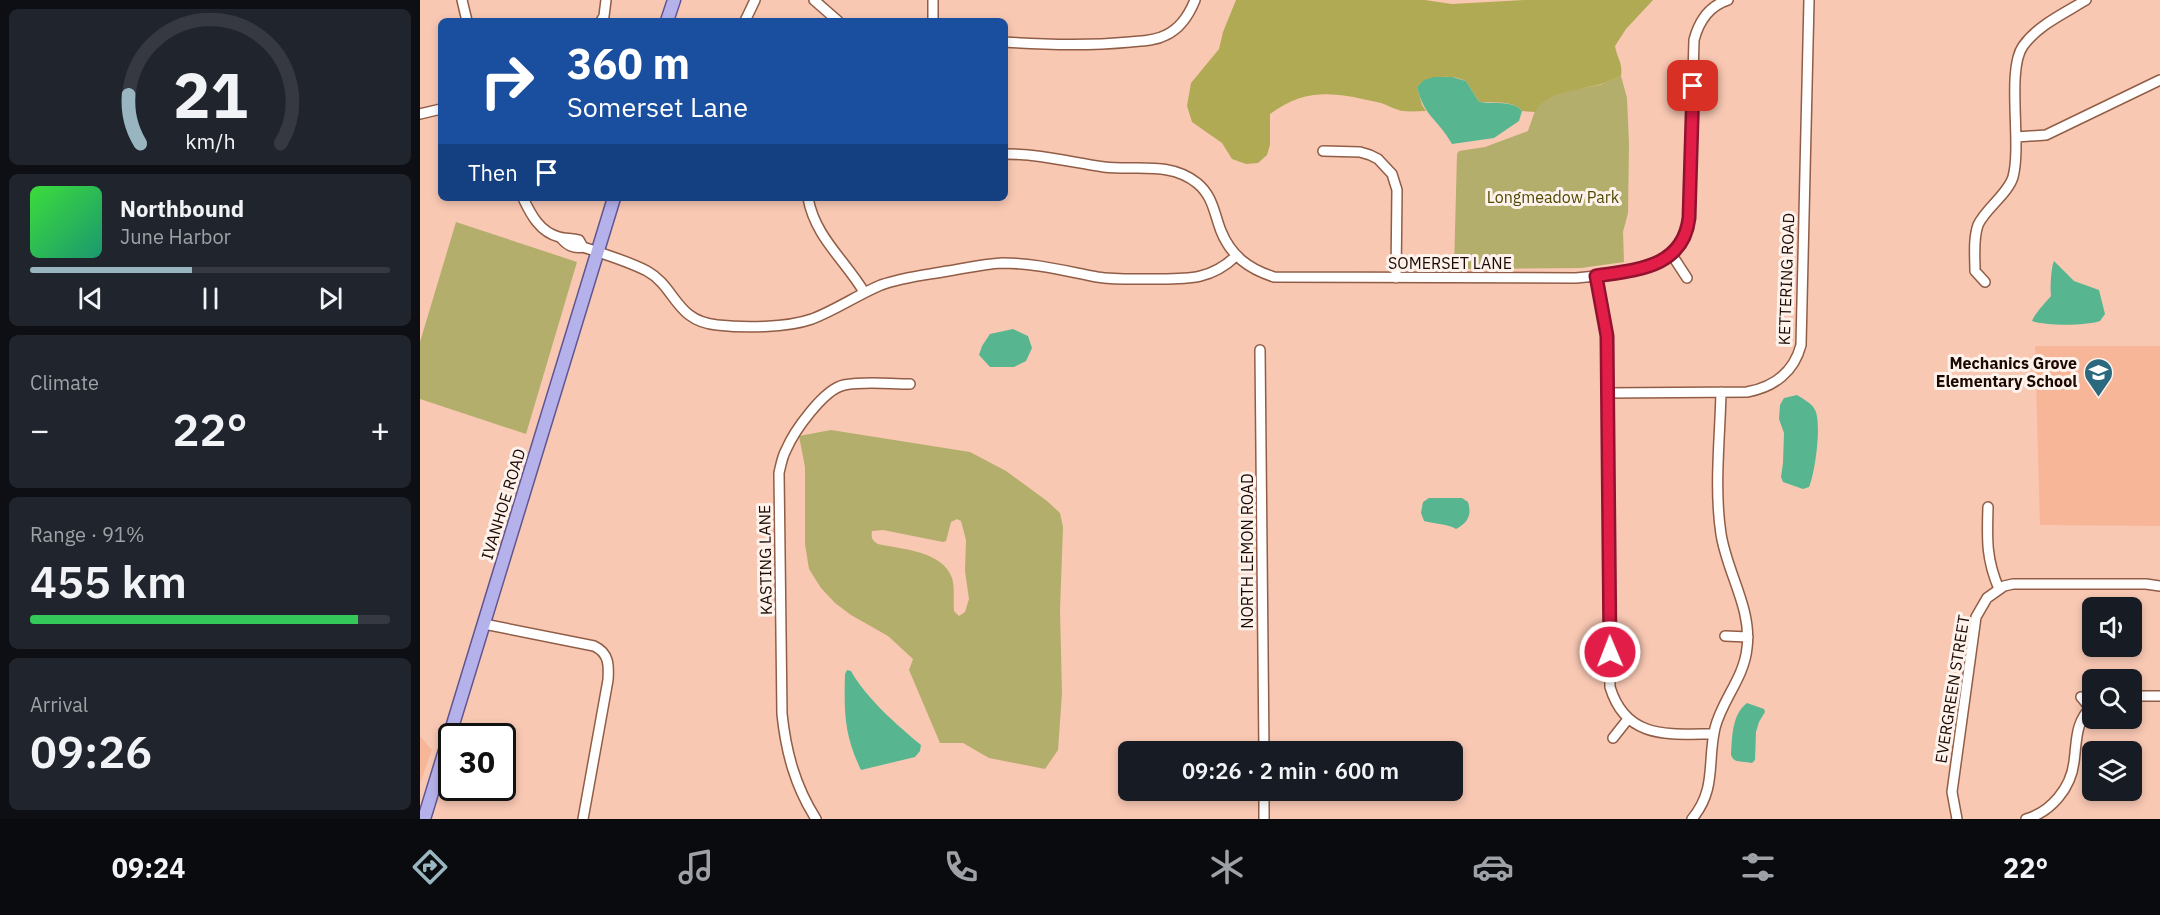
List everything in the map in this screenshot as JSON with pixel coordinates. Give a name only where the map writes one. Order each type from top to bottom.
[{"type":"main road","points":[[668,18],[674,0]]},
{"type":"main road","name":"IVANHOE ROAD","points":[[424,819],[613,201]]},
{"type":"street","points":[[462,0],[466,18]]},
{"type":"street","points":[[603,18],[606,0]]},
{"type":"street","points":[[746,18],[755,0]]},
{"type":"street","points":[[814,0],[835,18]]},
{"type":"street","points":[[933,0],[933,18]]},
{"type":"street","points":[[1008,42],[1076,46],[1150,40],[1166,35],[1180,25],[1195,0]]},
{"type":"street","points":[[1688,278],[1672,255],[1685,237],[1689,218],[1694,40],[1701,19],[1713,8],[1728,0]]},
{"type":"street","name":"KETTERING ROAD","points":[[1607,393],[1757,390],[1778,381],[1791,367],[1801,345],[1809,0]]},
{"type":"street","points":[[1985,282],[1975,271],[1975,244],[1978,225],[2013,178],[2016,137],[2016,65],[2022,47],[2043,27],[2086,0]]},
{"type":"street","points":[[2016,137],[2046,135],[2160,80]]},
{"type":"street","points":[[420,114],[438,110]]},
{"type":"street","points":[[1323,151],[1360,152],[1370,155],[1378,159],[1392,174],[1397,189],[1396,278]]},
{"type":"street","name":"SOMERSET LANE","points":[[1008,154],[1064,158],[1105,167],[1162,168],[1178,172],[1197,183],[1208,195],[1221,230],[1236,256],[1253,269],[1274,277],[1576,278],[1628,271],[1658,263],[1672,255]]},
{"type":"street","points":[[524,201],[531,217],[566,244],[598,252],[647,271],[660,282],[681,309],[691,317],[710,324],[751,326],[796,323],[821,315],[864,292],[910,277],[1000,263],[1028,264],[1119,279],[1194,279],[1218,270],[1236,256]]},
{"type":"street","points":[[809,201],[816,225],[864,292]]},
{"type":"street","points":[[1596,276],[1607,336],[1610,687],[1614,699],[1628,719],[1640,727],[1660,733],[1714,734]]},
{"type":"street","name":"NORTH LEMON ROAD","points":[[1260,350],[1264,741]]},
{"type":"street","name":"KASTING LANE","points":[[816,819],[796,781],[785,744],[782,714],[779,472],[786,448],[825,396],[833,389],[849,385],[910,384]]},
{"type":"street","points":[[1692,819],[1710,785],[1714,734],[1724,703],[1744,664],[1748,637],[1745,609],[1726,560],[1720,531],[1721,392]]},
{"type":"street","points":[[1988,507],[1987,549],[1992,572],[1999,589],[2013,584],[2026,583],[2160,586]]},
{"type":"street","name":"EVERGREEN STREET","points":[[1957,819],[1952,792],[1976,617],[1987,598],[1999,589]]},
{"type":"street","points":[[484,624],[594,646],[600,649],[607,658],[608,680],[583,819]]},
{"type":"street","points":[[1725,636],[1748,637]]},
{"type":"street","points":[[2142,696],[2160,696]]},
{"type":"street","points":[[1613,738],[1628,719]]},
{"type":"street","points":[[2026,819],[2042,812],[2054,802],[2067,784],[2074,763],[2076,733],[2082,720]]},
{"type":"street","points":[[1264,801],[1264,819]]},
{"type":"shaded area","points":[[1236,0],[1425,0],[1452,4],[1524,0],[1653,0],[1626,29],[1615,46],[1621,64],[1621,76],[1554,97],[1545,101],[1535,112],[1522,111],[1508,104],[1479,102],[1466,81],[1447,77],[1428,80],[1417,87],[1426,111],[1397,110],[1381,103],[1337,95],[1310,96],[1297,99],[1270,114],[1270,145],[1267,155],[1258,163],[1246,164],[1232,159],[1222,143],[1192,122],[1187,106],[1191,83],[1219,49]]},
{"type":"shaded area","points":[[1434,77],[1452,77],[1466,81],[1479,102],[1513,105],[1522,111],[1519,121],[1494,138],[1452,144],[1428,112],[1417,87],[1424,80]]},
{"type":"shaded area","points":[[2054,261],[2074,281],[2099,290],[2105,314],[2100,321],[2066,325],[2032,321],[2051,296]]},
{"type":"shaded area","points":[[1013,329],[1028,336],[1032,348],[1026,361],[1014,367],[990,367],[979,355],[982,346],[990,334]]},
{"type":"shaded area","name":"Mechanics Grove Elementary School","points":[[2035,346],[2160,346],[2160,526],[2040,525]]},
{"type":"shaded area","points":[[1797,395],[1814,408],[1818,426],[1813,471],[1809,487],[1803,489],[1783,482],[1781,477],[1784,433],[1779,419],[1780,405],[1784,398]]},
{"type":"shaded area","points":[[1429,498],[1462,498],[1468,502],[1470,511],[1468,518],[1456,529],[1424,521],[1421,513],[1423,502]]},
{"type":"shaded area","points":[[847,670],[851,671],[883,711],[921,745],[915,757],[861,770],[851,746],[846,723],[845,674]]},
{"type":"shaded area","points":[[1747,703],[1764,709],[1765,712],[1756,732],[1755,760],[1752,763],[1737,761],[1731,755],[1738,713]]},
{"type":"shaded area","points":[[420,736],[432,750],[420,783]]},
{"type":"green space","name":"Longmeadow Park","points":[[1621,76],[1627,98],[1629,144],[1628,213],[1623,232],[1624,262],[1581,268],[1454,269],[1457,154],[1459,151],[1485,147],[1528,131],[1540,102],[1567,91],[1600,85]]},
{"type":"green space","points":[[456,222],[577,262],[526,434],[420,399],[420,342]]},
{"type":"green space","points":[[831,430],[970,452],[1006,471],[1060,513],[1063,527],[1060,610],[1062,693],[1058,750],[1045,769],[989,758],[963,743],[940,743],[909,670],[913,659],[888,636],[835,603],[821,588],[809,569],[805,544],[805,467],[799,436]],"holes":[[[957,519],[961,521],[966,540],[965,571],[969,599],[965,612],[959,616],[954,611],[952,578],[940,562],[920,553],[878,544],[873,540],[872,531],[883,530],[943,542],[946,541],[951,522]]]},
{"type":"place","name":"Mechanics Grove Elementary School","points":[[2098,398]]},
{"type":"route","points":[[1610,652],[1607,336],[1596,276],[1658,263],[1672,255],[1685,237],[1689,225],[1693,86]]}]
